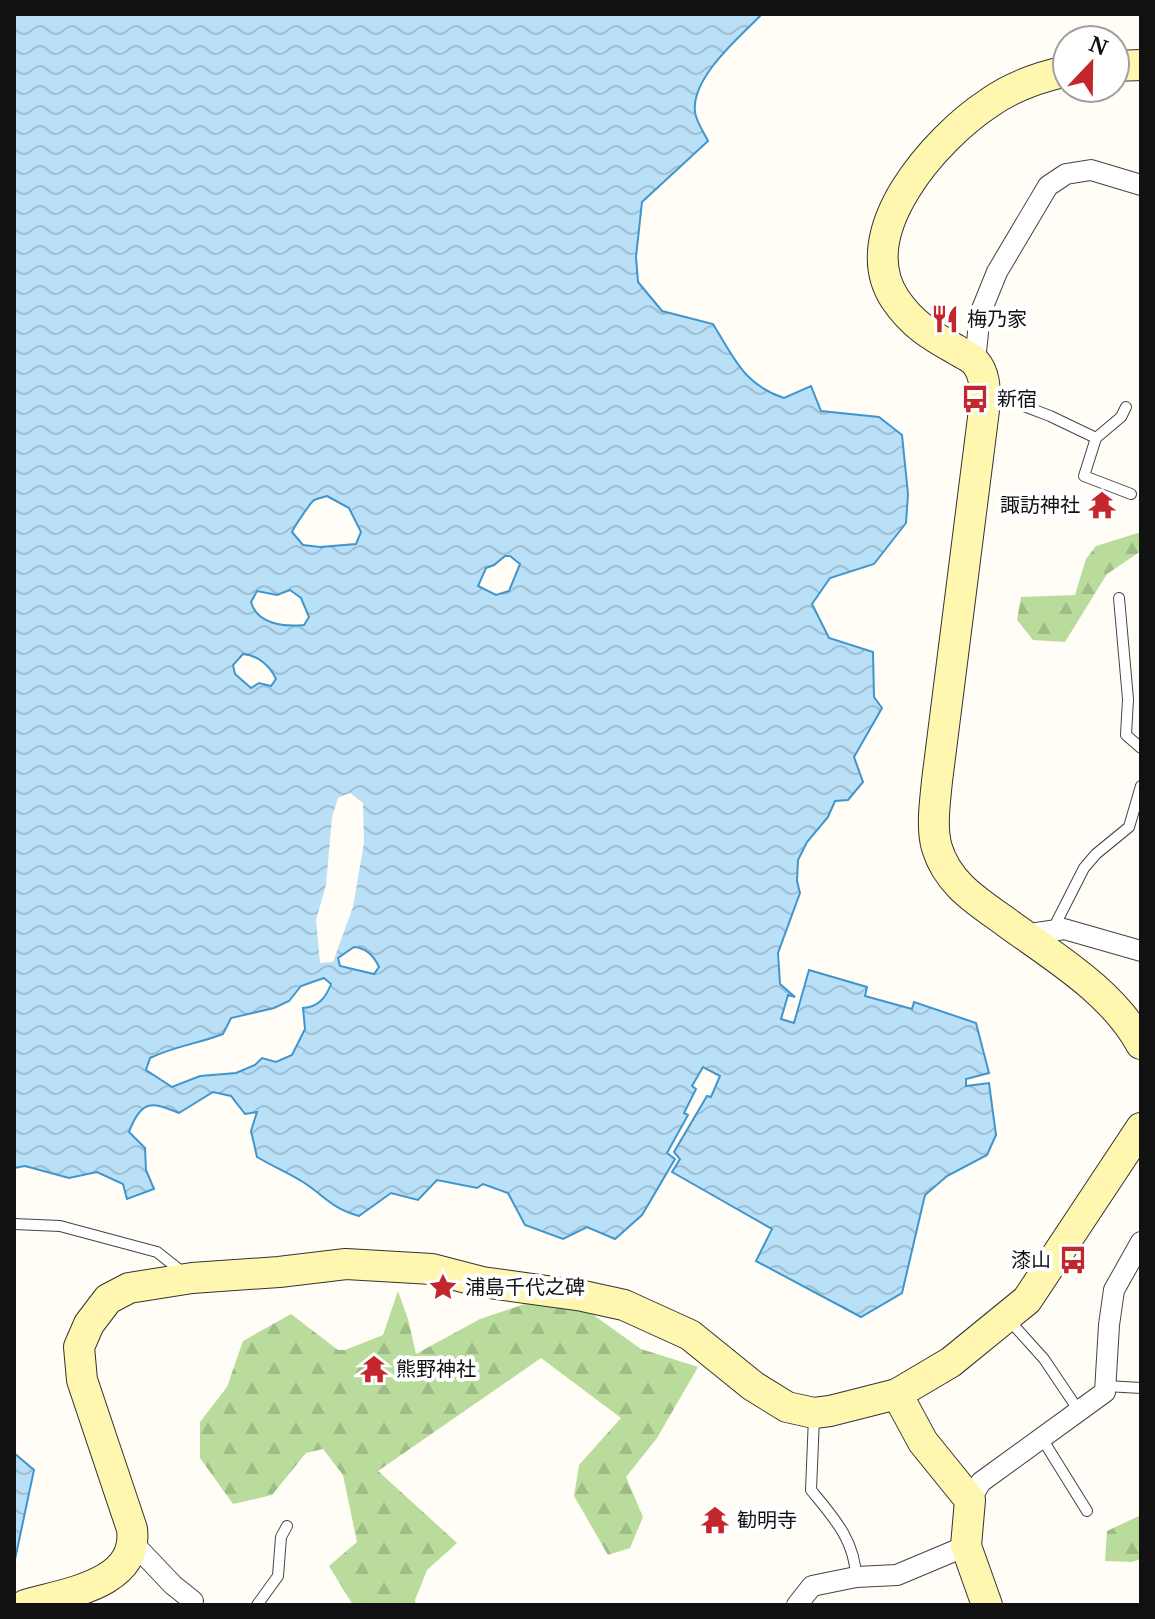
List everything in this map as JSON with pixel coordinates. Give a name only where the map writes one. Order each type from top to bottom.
[{"type":"street","points":[[975,361],[918,328],[893,297],[885,268],[884,239],[895,207],[917,171],[950,133],[990,102],[1036,77],[1051,74]]},
{"type":"street","points":[[1141,185],[1091,170],[1066,174],[1048,186],[997,272],[980,314],[975,361],[984,380],[985,391],[937,781],[936,836],[937,847],[949,873],[964,893],[1038,933],[1067,967],[1120,1012],[1141,1044]]},
{"type":"street","points":[[1038,933],[1064,929],[1141,951]]},
{"type":"street","points":[[25,1605],[97,1585],[128,1559],[134,1544],[132,1529],[82,1380],[79,1347],[89,1324],[108,1299],[129,1288],[184,1279],[346,1264],[432,1269],[482,1282],[583,1296],[624,1305],[690,1335],[753,1386],[787,1407],[814,1413],[897,1394],[951,1362],[1027,1300],[1141,1128]]},
{"type":"street","points":[[987,1605],[966,1546],[970,1500],[981,1482],[1105,1392],[1114,1290],[1141,1242]]},
{"type":"street","points":[[897,1394],[923,1442],[970,1500]]},
{"type":"street","points":[[134,1544],[194,1604]]},
{"type":"street","points":[[797,1605],[812,1586],[856,1577],[897,1575],[966,1546]]},
{"type":"lane","points":[[985,391],[1096,438]]},
{"type":"lane","points":[[1126,407],[1121,417],[1096,438],[1084,476],[1131,494]]},
{"type":"lane","points":[[1119,598],[1128,699],[1126,735],[1141,748]]},
{"type":"lane","points":[[1038,933],[1096,854],[1129,827],[1141,786]]},
{"type":"lane","points":[[14,1224],[60,1226],[157,1252],[181,1271],[184,1279]]},
{"type":"lane","points":[[1006,1317],[1044,1359],[1079,1411]]},
{"type":"lane","points":[[1106,1386],[1141,1388]]},
{"type":"lane","points":[[814,1413],[811,1490],[844,1531],[856,1577]]},
{"type":"lane","points":[[1041,1437],[1087,1511]]},
{"type":"lane","points":[[257,1605],[278,1576],[281,1537],[287,1526]]},
{"type":"green space","points":[[1141,532],[1141,551],[1107,574],[1065,642],[1033,640],[1017,620],[1021,597],[1075,595],[1086,559],[1096,546]]},
{"type":"green space","points":[[398,1291],[416,1354],[480,1319],[531,1302],[585,1309],[641,1349],[698,1367],[657,1438],[626,1477],[643,1517],[630,1548],[608,1555],[574,1496],[579,1465],[621,1418],[541,1358],[378,1471],[457,1543],[427,1570],[415,1600],[416,1605],[353,1605],[329,1566],[357,1542],[343,1475],[323,1449],[306,1453],[272,1495],[233,1504],[200,1458],[200,1422],[227,1387],[243,1341],[291,1314],[338,1350],[345,1350],[383,1335]]},
{"type":"green space","points":[[1141,1515],[1141,1559],[1132,1562],[1105,1561],[1107,1531]]},
{"type":"water","points":[[14,14],[762,14],[719,58],[701,85],[695,112],[708,141],[642,202],[636,257],[638,282],[662,311],[713,324],[741,369],[759,386],[784,398],[811,386],[821,411],[879,417],[902,435],[908,494],[906,523],[874,564],[830,578],[812,604],[829,638],[873,652],[874,697],[882,708],[854,757],[863,782],[848,800],[835,801],[828,817],[807,842],[798,860],[800,893],[778,953],[780,984],[795,997],[788,995],[781,1019],[794,1023],[809,970],[867,987],[865,996],[912,1009],[914,1002],[976,1023],[989,1073],[966,1079],[966,1086],[989,1083],[996,1135],[987,1155],[947,1176],[925,1195],[902,1293],[861,1317],[756,1261],[772,1229],[672,1172],[680,1159],[674,1152],[707,1096],[711,1097],[720,1076],[703,1067],[692,1086],[696,1089],[684,1113],[688,1115],[667,1153],[675,1159],[642,1215],[615,1239],[587,1227],[563,1239],[525,1225],[508,1193],[483,1184],[477,1188],[437,1180],[418,1200],[391,1193],[359,1216],[349,1213],[298,1179],[257,1157],[251,1131],[257,1112],[245,1114],[231,1096],[213,1092],[179,1113],[161,1106],[148,1106],[133,1122],[129,1132],[145,1148],[146,1170],[154,1189],[127,1199],[123,1184],[97,1172],[69,1178],[25,1166],[14,1168]],"holes":[[[327,496],[349,508],[361,532],[356,544],[303,545],[292,532],[317,499]],[[505,556],[520,564],[509,591],[496,595],[478,586],[486,568]],[[290,590],[301,598],[309,617],[304,625],[280,624],[265,619],[251,602],[257,591],[277,595]],[[243,654],[254,656],[267,666],[276,679],[271,686],[259,683],[251,688],[235,674],[233,665]],[[354,947],[369,953],[379,967],[374,974],[340,966],[338,958]],[[324,978],[331,984],[321,1000],[303,1008],[305,1029],[292,1055],[276,1062],[262,1058],[255,1065],[236,1073],[200,1076],[172,1087],[146,1070],[150,1058],[223,1034],[231,1018],[274,1008],[289,1001],[301,986]]]},
{"type":"water","points":[[14,1453],[34,1470],[14,1564]]},
{"type":"pier","points":[[350,793],[363,803],[364,843],[353,907],[333,962],[320,963],[316,920],[326,885],[332,817],[338,798]]},
{"type":"place","name":"梅乃家","points":[[945,319]]},
{"type":"place","name":"新宿","points":[[975,399]]},
{"type":"place","name":"諏訪神社","points":[[1102,505]]},
{"type":"place","name":"漆山","points":[[1073,1260]]},
{"type":"place","name":"浦島千代之碑","points":[[443,1287]]},
{"type":"place","name":"熊野神社","points":[[374,1369]]},
{"type":"place","name":"勧明寺","points":[[715,1520]]}]
